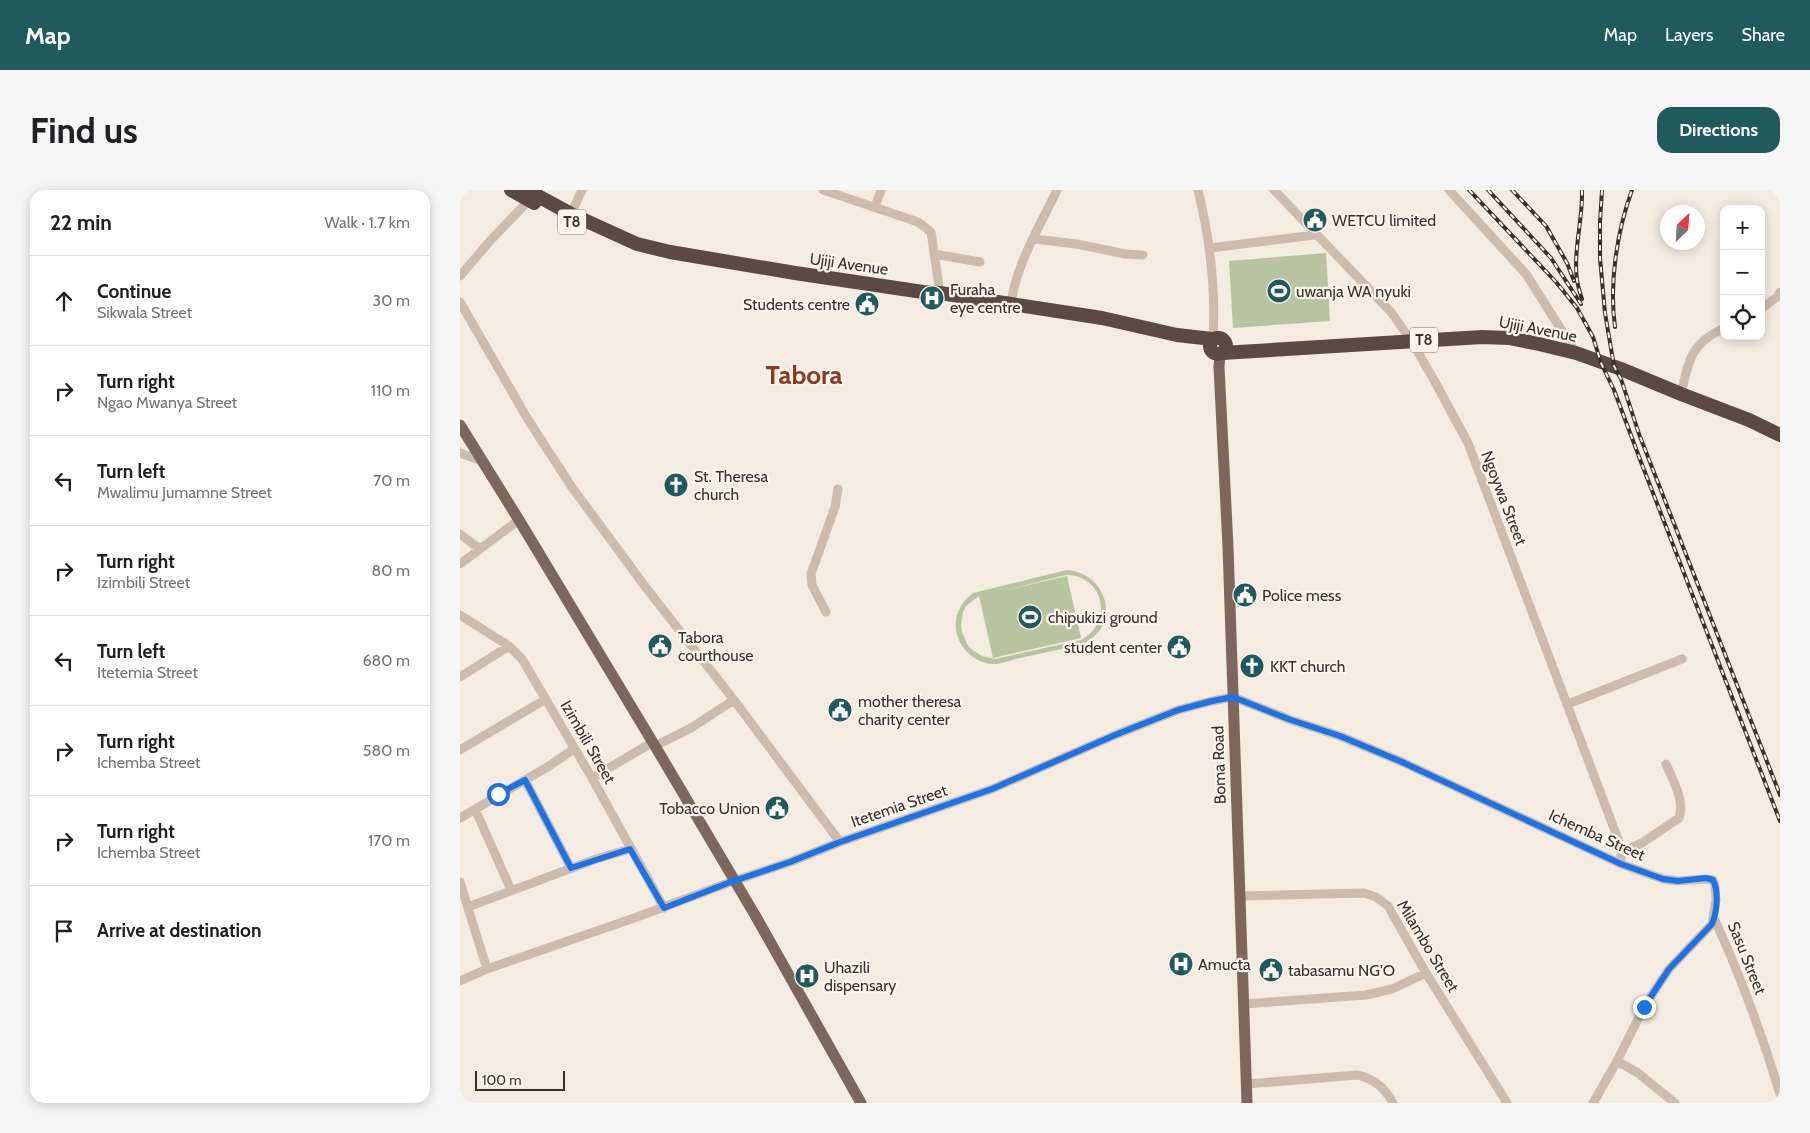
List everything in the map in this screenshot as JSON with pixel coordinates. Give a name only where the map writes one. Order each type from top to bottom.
[{"type":"highway","name":"T8","points":[[511,190],[530,195]]},
{"type":"highway","name":"Ujiji Avenue","points":[[530,195],[569,217],[637,244],[670,252],[795,273],[1102,318],[1176,335],[1217,348],[1244,351],[1482,337],[1509,338],[1576,353],[1621,368],[1681,394],[1749,420],[1780,435]]},
{"type":"main road","name":"Boma Road","points":[[1217,348],[1228,547],[1247,1103]]},
{"type":"main road","points":[[460,425],[654,744],[735,881],[861,1103]]},
{"type":"street","points":[[569,217],[582,190]]},
{"type":"street","points":[[823,190],[926,226],[931,232],[940,293]]},
{"type":"street","points":[[875,207],[881,190]]},
{"type":"street","points":[[1011,305],[1012,292],[1019,270],[1057,190]]},
{"type":"street","points":[[1198,190],[1210,248],[1217,348]]},
{"type":"street","name":"Ngoywa Street","points":[[1274,190],[1315,235],[1391,312],[1412,342],[1468,443],[1618,839],[1621,864]]},
{"type":"street","points":[[1448,190],[1526,274],[1576,353]]},
{"type":"street","points":[[460,276],[530,195]]},
{"type":"street","points":[[1210,248],[1315,235]]},
{"type":"street","points":[[1034,239],[1077,244],[1125,254],[1143,255]]},
{"type":"street","points":[[934,254],[980,262]]},
{"type":"street","points":[[1765,306],[1780,292]]},
{"type":"street","points":[[461,306],[527,418],[571,486],[840,842]]},
{"type":"street","points":[[1681,394],[1688,364],[1700,342],[1720,330]]},
{"type":"street","points":[[460,453],[482,461]]},
{"type":"street","points":[[826,612],[812,585],[812,574],[835,507],[838,489]]},
{"type":"street","points":[[460,564],[519,520]]},
{"type":"street","points":[[460,534],[480,548]]},
{"type":"street","name":"Izimbili Street","points":[[460,615],[509,646],[522,659],[592,778],[664,908]]},
{"type":"street","points":[[460,677],[509,646]]},
{"type":"street","points":[[1568,704],[1682,659]]},
{"type":"street","name":"Itetemia Street","points":[[460,979],[664,908],[840,842],[992,789],[1115,735],[1178,710],[1233,697]]},
{"type":"street","name":"Ichemba Street","points":[[1233,697],[1291,720],[1340,736],[1402,762],[1621,864],[1663,879],[1678,881],[1711,879],[1715,885],[1714,918]]},
{"type":"street","points":[[460,750],[546,699]]},
{"type":"street","points":[[592,778],[654,744],[691,728],[734,700]]},
{"type":"street","points":[[460,818],[574,749]]},
{"type":"street","points":[[1621,852],[1642,843],[1679,818],[1680,809],[1677,788],[1666,764]]},
{"type":"street","points":[[525,780],[571,868]]},
{"type":"street","points":[[475,809],[511,890]]},
{"type":"street","points":[[468,907],[571,868],[630,849]]},
{"type":"street","points":[[460,882],[488,968]]},
{"type":"street","name":"Milambo Street","points":[[1241,896],[1364,893],[1376,897],[1388,906],[1426,973],[1508,1103]]},
{"type":"street","points":[[1593,1103],[1644,1007],[1669,969],[1690,945],[1706,931],[1714,918]]},
{"type":"street","name":"Sasu Street","points":[[1714,918],[1726,944],[1767,1053],[1780,1094]]},
{"type":"street","points":[[1244,1004],[1366,995],[1392,989],[1426,973]]},
{"type":"street","points":[[1617,1061],[1638,1073],[1675,1103]]},
{"type":"street","points":[[1247,1084],[1357,1075],[1368,1077],[1377,1083],[1393,1103]]},
{"type":"green space","name":"uwanja WA nyuki","points":[[1326,253],[1330,321],[1233,328],[1229,261]]},
{"type":"green space","name":"chipukizi ground","points":[[1067,570],[1082,574],[1093,581],[1101,591],[1106,615],[1102,627],[1093,637],[1080,645],[1000,663],[986,663],[968,653],[960,643],[956,630],[956,619],[959,609],[973,593]],"holes":[[[1066,575],[1079,577],[1089,583],[1096,591],[1100,601],[1101,612],[1098,622],[1091,632],[1081,640],[995,659],[982,656],[967,644],[961,625],[963,612],[966,606],[979,596],[993,658],[1081,638],[1067,576],[998,592]]]},
{"type":"railway","points":[[1469,190],[1556,282],[1577,308],[1593,337],[1601,363],[1614,390],[1780,821]]},
{"type":"railway","points":[[1488,190],[1551,258],[1581,304]]},
{"type":"railway","points":[[1512,190],[1546,226],[1567,263],[1574,281]]},
{"type":"railway","points":[[1582,190],[1576,269],[1577,282],[1582,299]]},
{"type":"railway","points":[[1602,190],[1600,258],[1605,313],[1614,366],[1621,379],[1639,434],[1780,795]]},
{"type":"railway","points":[[1615,327],[1613,293],[1618,240],[1632,190]]},
{"type":"place","name":"WETCU limited","points":[[1315,220]]},
{"type":"place","name":"uwanja WA nyuki","points":[[1279,291]]},
{"type":"place","name":"Furaha eye centre","points":[[932,298]]},
{"type":"place","name":"Students centre","points":[[867,304]]},
{"type":"place","name":"St. Theresa church","points":[[676,485]]},
{"type":"place","name":"Police mess","points":[[1245,595]]},
{"type":"place","name":"chipukizi ground","points":[[1030,617]]},
{"type":"place","name":"Tabora courthouse","points":[[660,646]]},
{"type":"place","name":"student center","points":[[1179,647]]},
{"type":"place","name":"KKT church","points":[[1252,666]]},
{"type":"place","name":"mother theresa charity center","points":[[840,710]]},
{"type":"place","name":"Tobacco Union","points":[[777,808]]},
{"type":"place","name":"Amucta","points":[[1181,964]]},
{"type":"place","name":"tabasamu NG'O","points":[[1271,970]]},
{"type":"place","name":"Uhazili dispensary","points":[[807,976]]},
{"type":"district","name":"Tabora","points":[[804,375]]},
{"type":"route","points":[[498,794],[525,780],[571,868],[630,849],[664,908],[840,842],[992,789],[1115,735],[1178,710],[1233,697],[1291,720],[1340,736],[1402,762],[1621,864],[1663,879],[1678,881],[1706,878],[1713,880],[1716,900],[1712,924],[1669,969],[1644,1007]]}]
